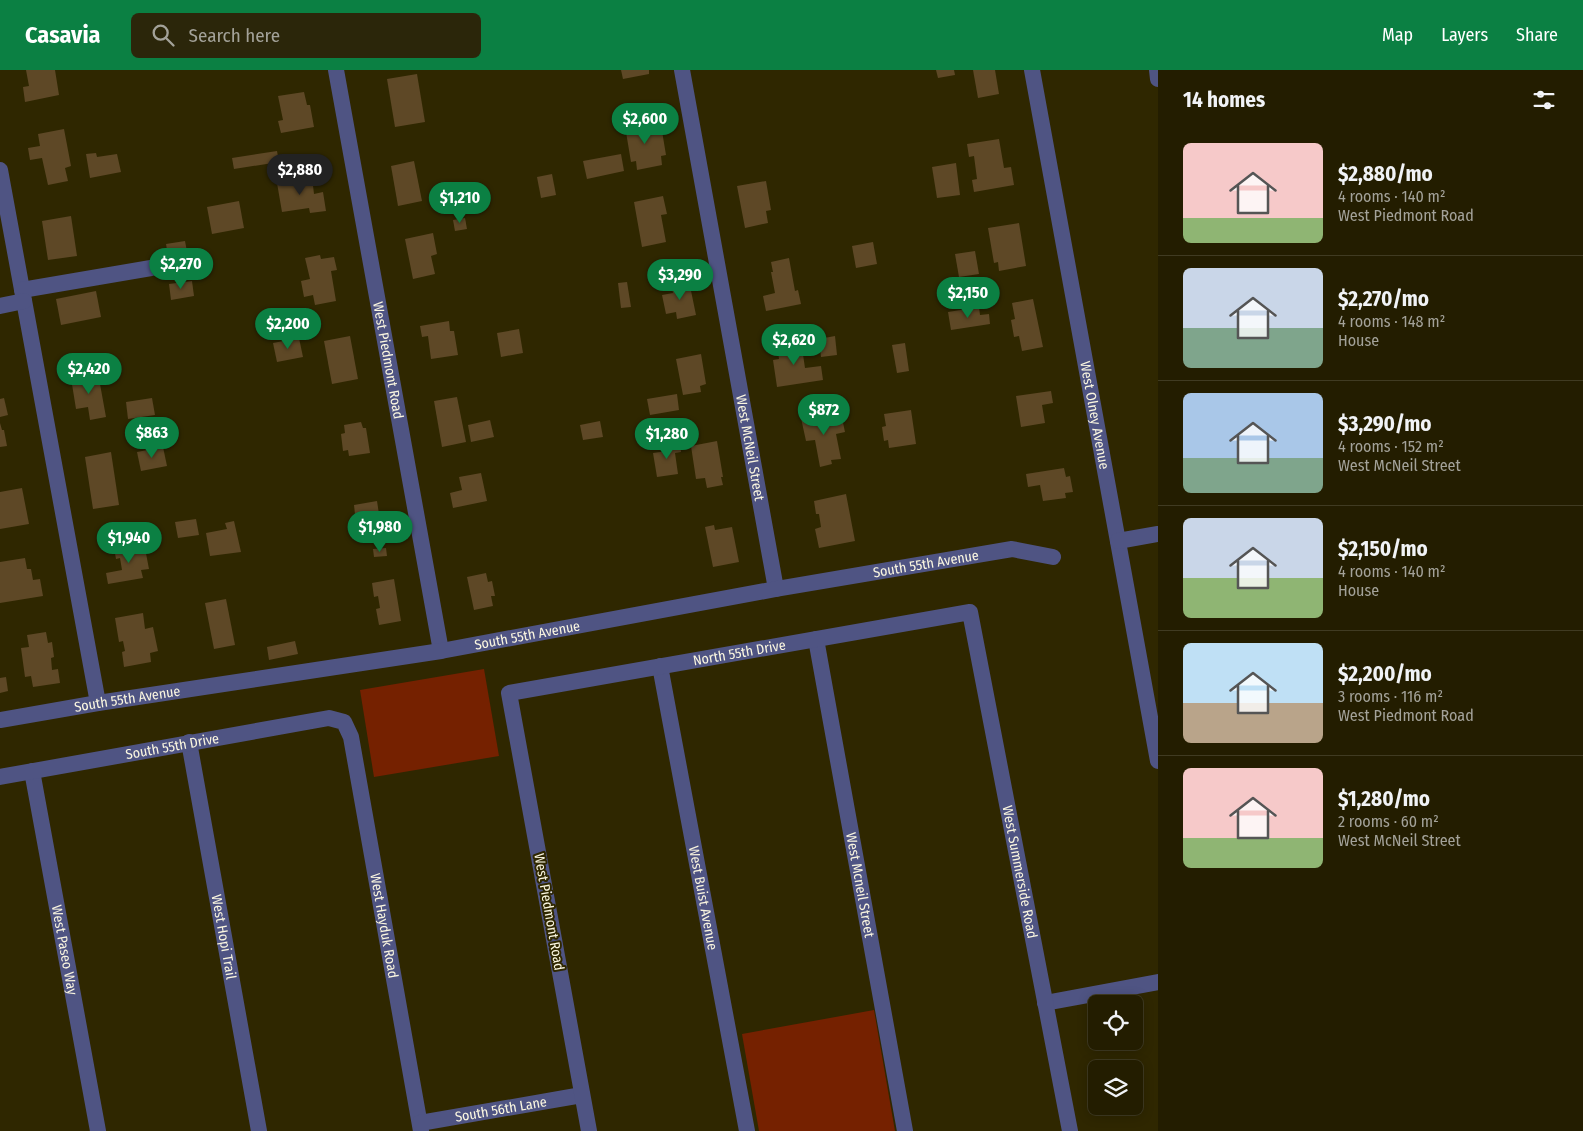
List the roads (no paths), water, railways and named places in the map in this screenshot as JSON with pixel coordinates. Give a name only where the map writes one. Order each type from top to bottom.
[{"type":"street","name":"West Piedmont Road","points":[[336,70],[441,651]]},
{"type":"street","name":"West McNeil Street","points":[[682,70],[776,589]]},
{"type":"street","name":"West Olney Avenue","points":[[1032,70],[1158,761]]},
{"type":"street","points":[[1156,70],[1158,79]]},
{"type":"street","points":[[0,170],[98,703]]},
{"type":"street","points":[[0,306],[23,296],[151,268]]},
{"type":"street","points":[[1118,541],[1158,534]]},
{"type":"street","name":"South 55th Avenue","points":[[0,720],[98,703],[441,651],[776,589],[1012,549],[1053,557]]},
{"type":"street","name":"North 55th Drive","points":[[509,693],[970,612]]},
{"type":"street","name":"West Summerside Road","points":[[970,612],[1070,1131]]},
{"type":"street","name":"West Mcneil Street","points":[[816,639],[905,1131]]},
{"type":"street","name":"West Buist Avenue","points":[[660,666],[747,1131]]},
{"type":"street","name":"West Piedmont Road","points":[[509,693],[589,1131]]},
{"type":"street","name":"South 55th Drive","points":[[0,777],[329,718],[344,722]]},
{"type":"street","name":"West Hayduk Road","points":[[344,722],[351,737],[420,1127]]},
{"type":"street","name":"West Hopi Trail","points":[[189,742],[259,1131]]},
{"type":"street","name":"West Paseo Way","points":[[32,771],[98,1131]]},
{"type":"street","points":[[1045,1003],[1158,982]]},
{"type":"street","name":"South 56th Lane","points":[[420,1127],[582,1095]]}]
